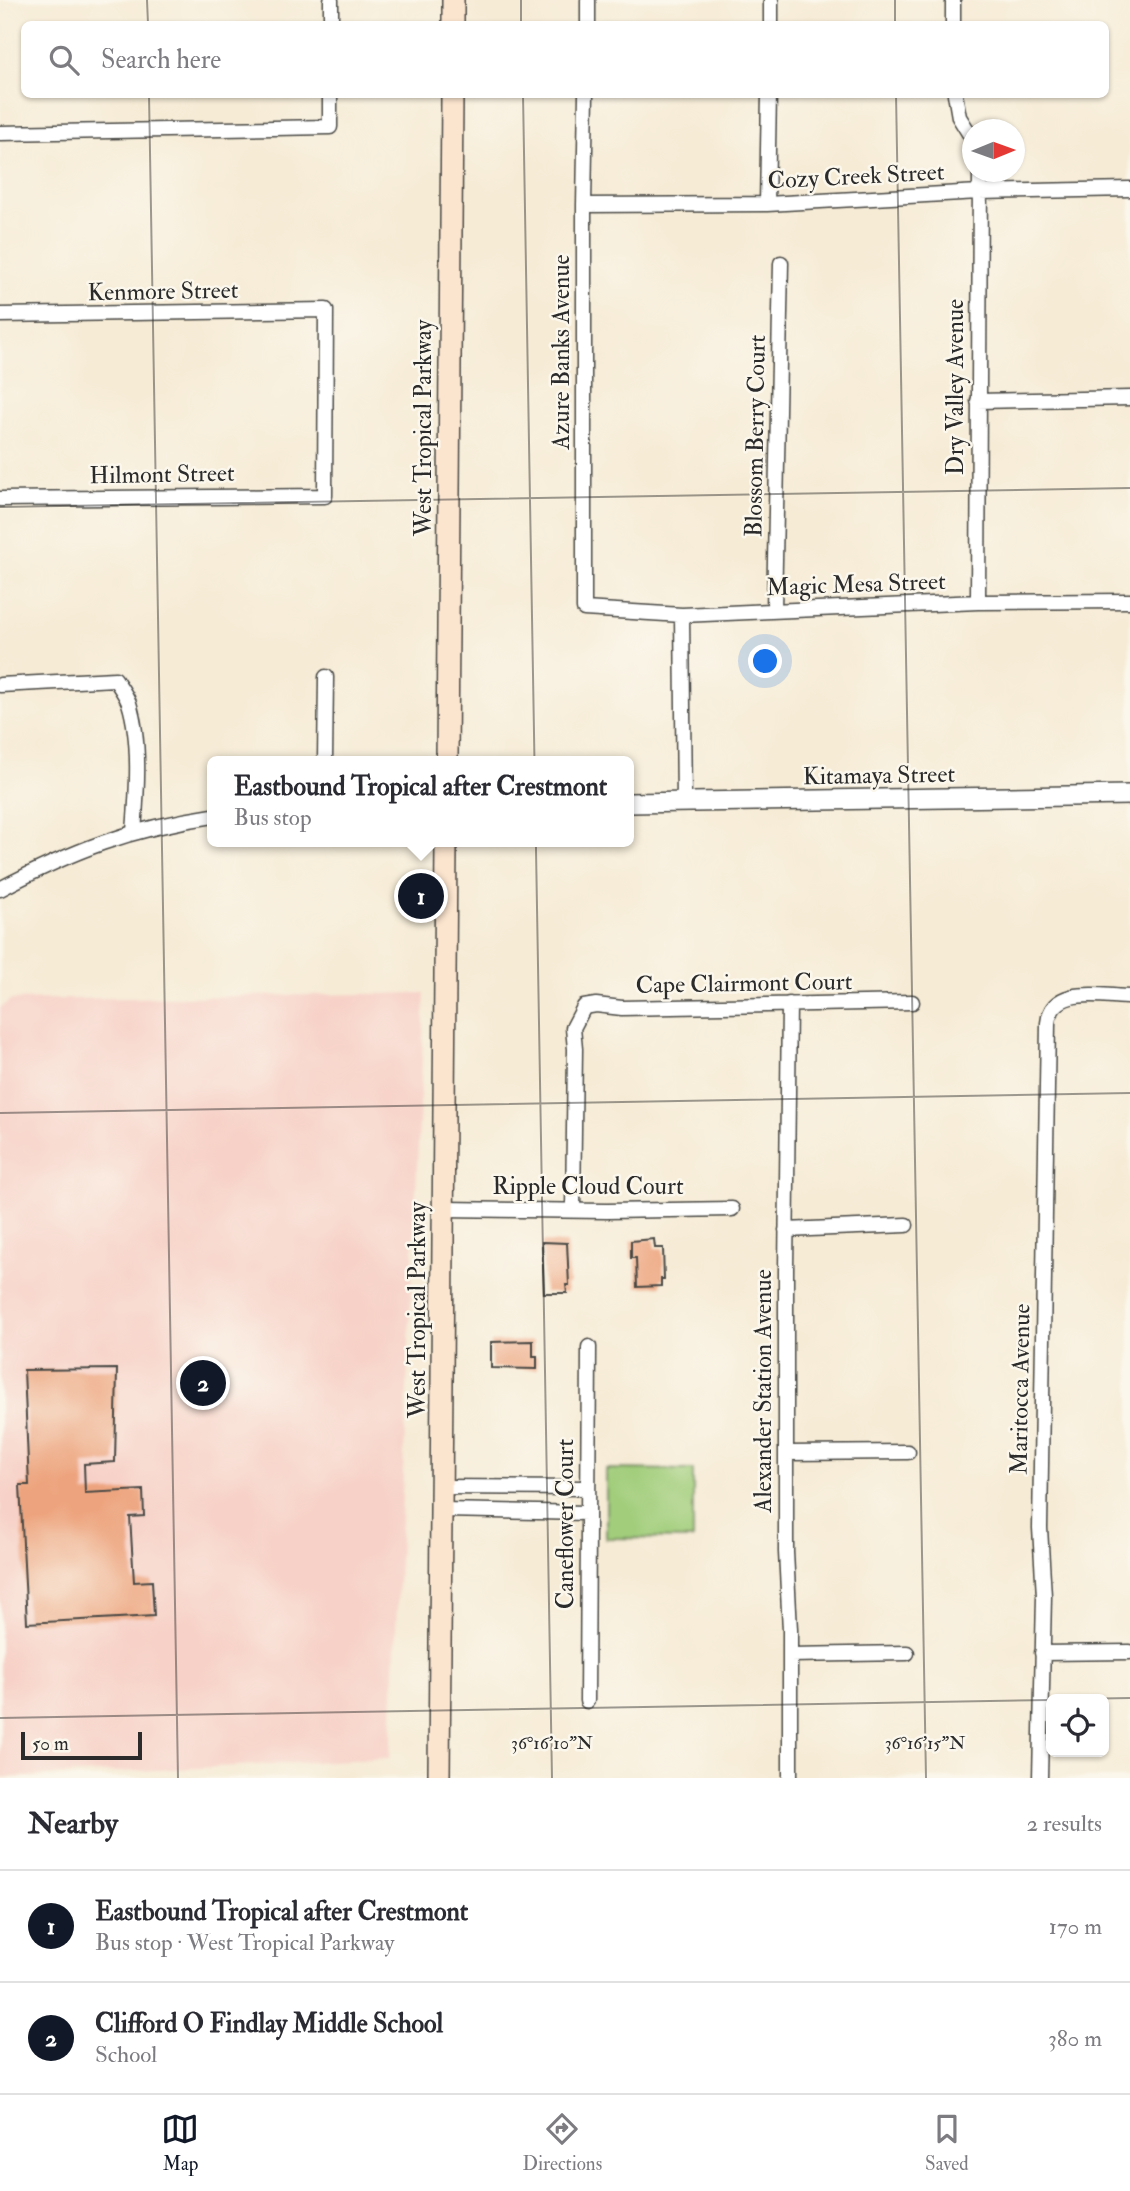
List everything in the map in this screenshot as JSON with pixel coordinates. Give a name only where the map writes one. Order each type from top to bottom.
[{"type":"main road","points":[[453,0],[453,21]]},
{"type":"main road","name":"West Tropical Parkway","points":[[446,756],[452,98]]},
{"type":"main road","name":"West Tropical Parkway","points":[[439,1778],[446,847]]},
{"type":"street","points":[[331,0],[331,21]]},
{"type":"street","points":[[588,0],[588,21]]},
{"type":"street","points":[[771,0],[771,21]]},
{"type":"street","points":[[953,0],[953,21]]},
{"type":"street","points":[[0,132],[330,127],[330,98]]},
{"type":"street","name":"Azure Banks Avenue","points":[[584,609],[586,98]]},
{"type":"street","points":[[767,204],[769,98]]},
{"type":"street","points":[[956,98],[962,122]]},
{"type":"street","name":"Dry Valley Avenue","points":[[978,602],[980,182]]},
{"type":"street","name":"Cozy Creek Street","points":[[584,205],[767,204],[979,192],[1130,188]]},
{"type":"street","name":"Blossom Berry Court","points":[[774,610],[781,263]]},
{"type":"street","name":"Kenmore Street","points":[[0,315],[326,310],[325,496]]},
{"type":"street","points":[[978,401],[1130,398]]},
{"type":"street","name":"Hilmont Street","points":[[0,499],[325,496]]},
{"type":"street","name":"Magic Mesa Street","points":[[584,609],[682,615],[978,602],[1130,601]]},
{"type":"street","points":[[682,615],[684,803]]},
{"type":"street","points":[[325,756],[326,677]]},
{"type":"street","points":[[0,684],[115,679],[128,702],[134,728],[137,795],[134,832]]},
{"type":"street","name":"Kitamaya Street","points":[[634,803],[1130,795]]},
{"type":"street","points":[[0,889],[47,864],[134,832],[171,822],[207,817]]},
{"type":"street","name":"Maritocca Avenue","points":[[1040,1778],[1044,1596],[1040,1528],[1048,1015],[1067,996],[1130,997]]},
{"type":"street","name":"Cape Clairmont Court","points":[[573,1210],[573,1028],[584,1007],[912,1002]]},
{"type":"street","name":"Alexander Station Avenue","points":[[789,1004],[786,1552],[790,1655],[790,1778]]},
{"type":"street","name":"Ripple Cloud Court","points":[[444,1209],[732,1209]]},
{"type":"street","points":[[786,1230],[905,1225]]},
{"type":"street","name":"Caneflower Court","points":[[587,1701],[589,1347]]},
{"type":"street","points":[[786,1453],[908,1452]]},
{"type":"street","points":[[442,1487],[588,1488]]},
{"type":"street","points":[[442,1510],[587,1513]]},
{"type":"street","points":[[1042,1653],[1130,1652]]},
{"type":"street","points":[[790,1655],[907,1653]]},
{"type":"shaded area","points":[[425,993],[390,1758],[0,1778],[0,1008],[10,1000]]},
{"type":"green space","points":[[606,1469],[693,1470],[693,1539],[606,1538]]},
{"type":"building","points":[[654,1239],[655,1248],[663,1248],[664,1279],[661,1279],[661,1286],[637,1287],[636,1258],[631,1258],[631,1241]]},
{"type":"building","points":[[542,1242],[567,1243],[567,1293],[544,1293]]},
{"type":"building","points":[[533,1341],[533,1356],[537,1356],[537,1369],[491,1368],[491,1342]]},
{"type":"building","points":[[117,1369],[115,1462],[84,1464],[85,1493],[143,1490],[144,1516],[130,1517],[134,1582],[152,1581],[154,1616],[27,1623],[20,1485],[29,1485],[24,1370]]},
{"type":"place","name":"Eastbound Tropical after Crestmont","points":[[421,896]]},
{"type":"place","name":"Clifford O Findlay Middle School","points":[[203,1383]]}]
